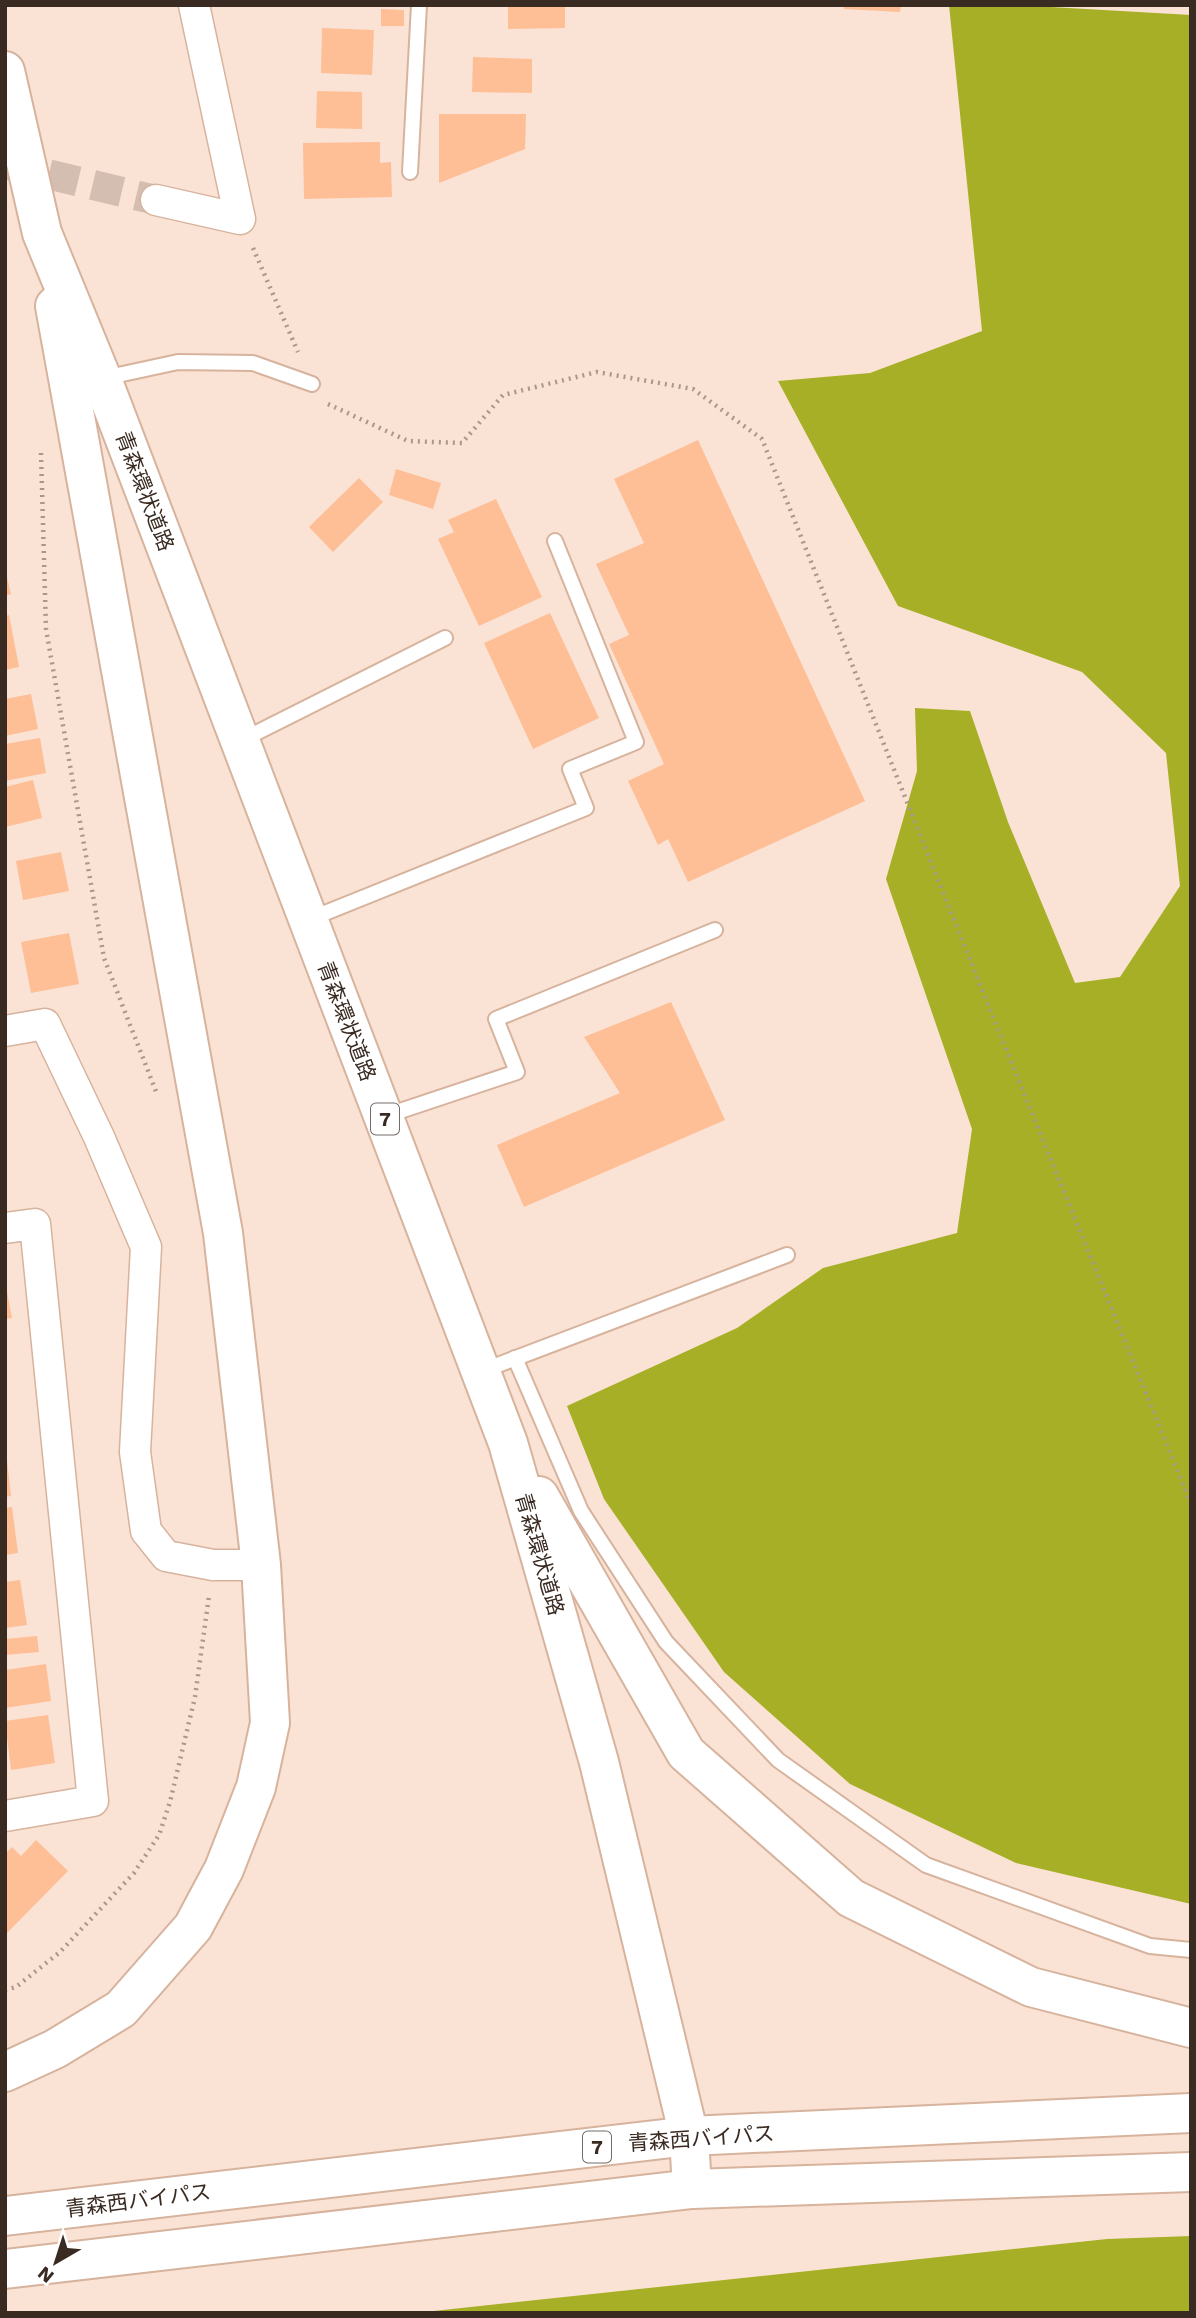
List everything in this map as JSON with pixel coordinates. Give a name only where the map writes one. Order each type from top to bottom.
[{"type":"highway","name":"青森環状道路","points":[[5,71],[42,233],[102,379],[384,1117],[498,1365],[508,1443],[599,1762],[689,2136],[691,2189]]},
{"type":"highway","points":[[5,2072],[55,2049],[121,2009],[193,1927],[224,1869],[256,1787],[270,1723],[261,1565],[223,1233],[42,233]]},
{"type":"highway","points":[[508,1443],[686,1753],[851,1898],[1031,1987],[1191,2028]]},
{"type":"highway","name":"青森西バイパス","points":[[5,2216],[689,2136],[1191,2113]]},
{"type":"highway","points":[[5,2269],[691,2189],[1191,2172]]},
{"type":"street","points":[[156,200],[240,219],[194,5]]},
{"type":"street","points":[[5,1031],[45,1024],[99,1138],[146,1247],[135,1452],[146,1531],[166,1556],[213,1565],[261,1565]]},
{"type":"street","points":[[5,1228],[35,1224],[93,1801],[5,1816]]},
{"type":"lane","points":[[410,172],[419,5]]},
{"type":"lane","points":[[102,379],[178,362],[253,363],[312,384]]},
{"type":"lane","points":[[309,919],[586,808],[570,769],[636,742],[555,541]]},
{"type":"lane","points":[[240,741],[445,638]]},
{"type":"lane","points":[[384,1117],[517,1072],[496,1019],[715,930]]},
{"type":"lane","points":[[787,1255],[498,1365],[581,1511],[666,1642],[778,1760],[926,1865],[1150,1946],[1191,1950]]},
{"type":"path","points":[[240,219],[318,399],[408,441],[462,443],[503,395],[597,372],[693,389],[762,439],[990,1011],[1191,1504]]},
{"type":"shaded area","points":[[949,5],[1016,5],[1191,15],[1191,1904],[1016,1863],[850,1784],[724,1672],[604,1499],[567,1406],[737,1328],[823,1268],[957,1233],[972,1129],[886,879],[917,771],[915,708],[970,711],[1008,822],[1075,983],[1120,977],[1180,886],[1166,753],[1082,672],[898,606],[778,381],[870,373],[982,331]]},
{"type":"shaded area","points":[[1191,2236],[1191,2313],[415,2313],[1107,2239]]},
{"type":"building","points":[[508,5],[565,5],[565,28],[508,29]]},
{"type":"building","points":[[845,5],[901,5],[900,12],[844,9]]},
{"type":"building","points":[[381,9],[404,10],[404,26],[381,26]]},
{"type":"building","points":[[322,28],[374,30],[372,75],[321,73]]},
{"type":"building","points":[[473,57],[532,59],[532,93],[472,92]]},
{"type":"building","points":[[317,91],[362,92],[362,129],[316,128]]},
{"type":"building","points":[[439,114],[526,114],[525,149],[439,183]]},
{"type":"building","points":[[380,142],[380,163],[391,162],[392,197],[304,199],[303,143]]},
{"type":"building","points":[[698,440],[865,801],[688,882],[668,839],[658,845],[628,781],[664,764],[609,644],[629,635],[596,564],[644,543],[614,479]]},
{"type":"building","points":[[396,469],[441,483],[433,509],[389,495]]},
{"type":"building","points":[[359,478],[383,502],[333,552],[309,527]]},
{"type":"building","points":[[496,499],[542,597],[479,626],[438,539],[454,532],[448,520]]},
{"type":"building","points":[[5,569],[11,594],[5,596]]},
{"type":"building","points":[[550,613],[599,718],[533,749],[484,643]]},
{"type":"building","points":[[9,615],[19,667],[5,670],[5,616]]},
{"type":"building","points":[[31,694],[38,729],[5,736],[5,699]]},
{"type":"building","points":[[40,738],[46,773],[5,781],[5,744]]},
{"type":"building","points":[[33,780],[42,818],[5,827],[5,787]]},
{"type":"building","points":[[61,852],[69,891],[23,900],[16,861]]},
{"type":"building","points":[[69,933],[79,984],[31,993],[21,942]]},
{"type":"building","points":[[671,1002],[725,1120],[524,1207],[497,1145],[620,1093],[584,1037]]},
{"type":"building","points":[[5,1281],[12,1318],[5,1319]]},
{"type":"building","points":[[5,1460],[11,1496],[5,1497]]},
{"type":"building","points":[[12,1507],[18,1553],[5,1555],[5,1508]]},
{"type":"building","points":[[20,1580],[27,1625],[5,1628],[5,1582]]},
{"type":"building","points":[[37,1636],[39,1652],[5,1655],[5,1639]]},
{"type":"building","points":[[46,1664],[51,1701],[5,1708],[5,1670]]},
{"type":"building","points":[[48,1715],[55,1763],[11,1770],[5,1721]]},
{"type":"building","points":[[36,1840],[68,1871],[5,1935],[5,1854],[12,1847],[21,1856]]},
{"type":"tunnel","points":[[5,164],[156,200]]}]
